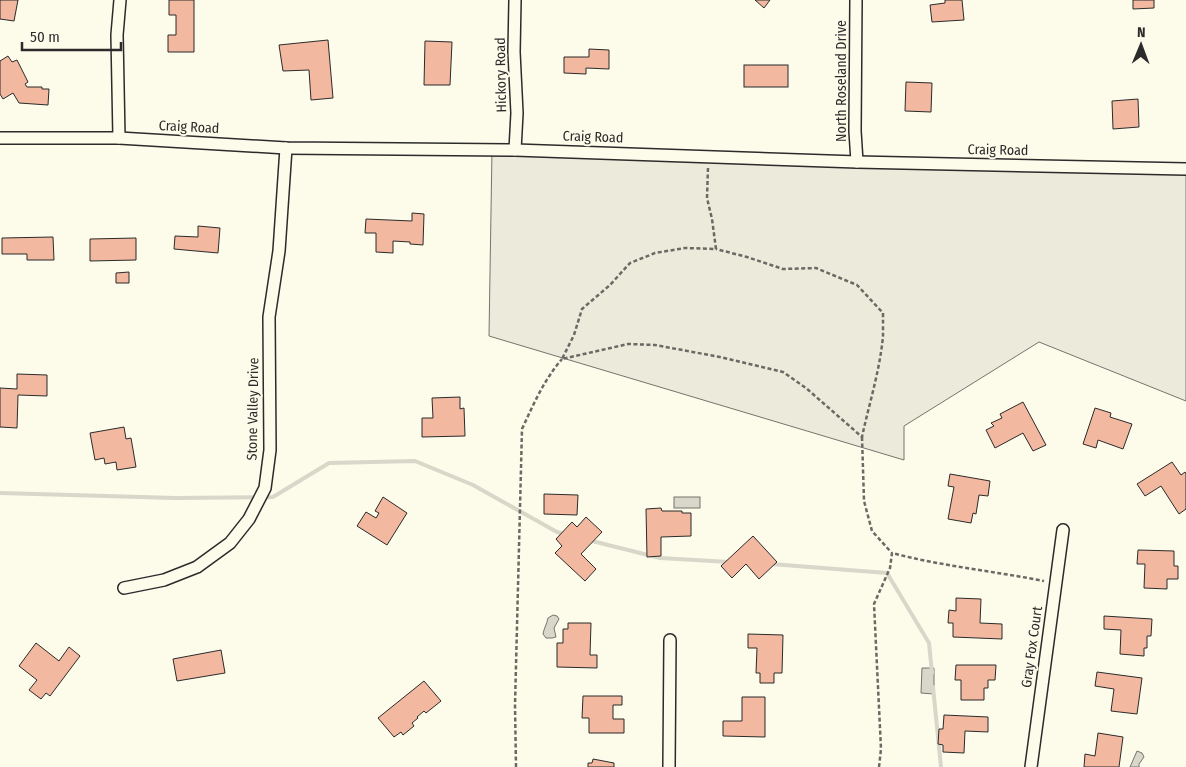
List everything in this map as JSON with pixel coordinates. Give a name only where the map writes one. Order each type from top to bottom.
[{"type":"street","points":[[119,138],[117,35],[120,0]]},
{"type":"street","name":"Hickory Road","points":[[515,0],[514,52],[517,113],[515,150]]},
{"type":"street","name":"North Roseland Drive","points":[[856,0],[855,131],[857,162]]},
{"type":"street","name":"Craig Road","points":[[0,138],[119,138],[286,148],[515,150],[857,162],[1186,170]]},
{"type":"street","name":"Stone Valley Drive","points":[[124,588],[164,580],[197,567],[230,543],[248,519],[265,488],[270,450],[269,317],[280,250],[286,148]]},
{"type":"street","name":"Gray Fox Court","points":[[1031,767],[1063,530]]},
{"type":"street","points":[[669,767],[670,640]]},
{"type":"path","points":[[709,156],[707,198],[716,249]]},
{"type":"path","points":[[516,767],[522,429],[537,395],[551,372],[562,359],[574,335],[582,309],[610,285],[630,263],[655,253],[685,248],[716,249],[783,268],[816,268],[857,285],[883,313],[883,338],[862,437],[864,502],[872,531],[892,553],[916,559],[1056,583]]},
{"type":"path","points":[[562,359],[628,344],[655,345],[720,357],[783,372],[806,388],[862,437]]},
{"type":"path","points":[[879,767],[881,749],[874,604],[890,568],[892,553]]},
{"type":"shaded area","points":[[492,149],[1186,169],[1186,401],[1039,342],[904,426],[904,460],[489,336]]},
{"type":"shaded area","points":[[674,497],[700,497],[700,508],[674,508]]},
{"type":"shaded area","points":[[553,615],[559,619],[554,628],[556,637],[546,638],[543,634],[544,630],[548,618]]},
{"type":"shaded area","points":[[922,668],[934,668],[934,694],[921,693]]},
{"type":"shaded area","points":[[1137,751],[1142,753],[1144,757],[1139,767],[1130,767]]},
{"type":"building","points":[[0,0],[18,0],[14,21],[0,19]]},
{"type":"building","points":[[169,0],[194,0],[194,52],[168,52],[168,35],[176,35],[176,15],[169,15]]},
{"type":"building","points":[[755,0],[770,0],[764,8]]},
{"type":"building","points":[[945,0],[962,0],[964,20],[932,22],[930,5],[945,3]]},
{"type":"building","points":[[1133,0],[1154,0],[1154,8],[1133,9]]},
{"type":"building","points":[[328,40],[333,98],[311,100],[309,70],[283,71],[279,45]]},
{"type":"building","points":[[425,41],[452,42],[450,85],[424,85]]},
{"type":"building","points":[[589,49],[609,50],[609,69],[586,68],[586,74],[564,73],[564,57],[589,57]]},
{"type":"building","points":[[8,56],[12,62],[17,60],[28,82],[25,84],[27,87],[49,89],[48,105],[19,103],[13,93],[3,99],[0,94],[0,61]]},
{"type":"building","points":[[744,65],[788,65],[788,87],[744,87]]},
{"type":"building","points":[[906,82],[932,83],[931,112],[905,111]]},
{"type":"building","points":[[1138,99],[1139,127],[1113,129],[1112,101]]},
{"type":"building","points":[[412,213],[424,214],[423,245],[393,241],[393,253],[376,252],[376,233],[365,233],[366,219],[412,221]]},
{"type":"building","points":[[198,226],[220,228],[218,253],[174,249],[175,236],[198,237]]},
{"type":"building","points":[[53,237],[54,260],[27,260],[27,254],[2,254],[2,238]]},
{"type":"building","points":[[136,238],[136,260],[90,261],[90,239]]},
{"type":"building","points":[[129,272],[129,283],[116,283],[116,273]]},
{"type":"building","points":[[17,374],[47,375],[47,396],[18,395],[17,428],[0,427],[0,388],[17,389]]},
{"type":"building","points":[[460,397],[460,409],[464,408],[465,436],[422,437],[422,418],[433,418],[432,398]]},
{"type":"building","points":[[1023,402],[1046,445],[1033,451],[1023,433],[995,448],[986,430],[994,426],[991,423],[1002,418],[1000,414]]},
{"type":"building","points":[[1095,408],[1111,413],[1110,417],[1132,424],[1123,449],[1098,440],[1096,448],[1083,444]]},
{"type":"building","points":[[124,427],[126,439],[131,438],[136,467],[117,470],[116,462],[105,464],[104,458],[95,460],[90,433]]},
{"type":"building","points":[[1172,462],[1181,475],[1185,472],[1186,474],[1186,509],[1179,514],[1161,486],[1145,496],[1137,484]]},
{"type":"building","points":[[950,474],[990,481],[988,496],[979,495],[976,514],[973,513],[971,523],[948,519],[954,487],[948,486]]},
{"type":"building","points":[[544,494],[578,495],[577,515],[544,514]]},
{"type":"building","points":[[383,497],[407,513],[387,545],[357,526],[366,512],[376,518],[379,513],[375,511]]},
{"type":"building","points":[[661,508],[662,511],[691,513],[691,536],[661,537],[661,556],[647,557],[646,509]]},
{"type":"building","points":[[586,517],[602,532],[581,554],[596,569],[585,581],[555,553],[562,546],[556,539],[572,522],[577,527]]},
{"type":"building","points":[[753,536],[777,562],[759,579],[746,564],[732,578],[721,566]]},
{"type":"building","points":[[1138,550],[1174,551],[1174,566],[1178,566],[1178,579],[1167,579],[1167,589],[1144,588],[1145,564],[1137,564]]},
{"type":"building","points":[[956,598],[981,599],[980,623],[1002,624],[1002,639],[953,637],[953,623],[948,623],[949,610],[956,611]]},
{"type":"building","points":[[1104,616],[1152,619],[1151,636],[1147,636],[1147,648],[1144,648],[1144,656],[1120,654],[1121,630],[1104,629]]},
{"type":"building","points":[[568,623],[591,623],[590,655],[597,655],[597,668],[557,667],[557,643],[563,643],[563,629],[568,629]]},
{"type":"building","points":[[748,634],[783,635],[782,673],[774,673],[774,683],[760,683],[760,673],[756,673],[757,648],[748,648]]},
{"type":"building","points":[[36,643],[59,661],[69,647],[80,656],[50,696],[46,693],[41,699],[29,690],[37,680],[19,666]]},
{"type":"building","points":[[221,650],[225,673],[177,681],[173,659]]},
{"type":"building","points":[[956,665],[996,665],[995,680],[988,680],[988,688],[984,688],[984,700],[961,700],[961,680],[955,680]]},
{"type":"building","points":[[1097,672],[1142,678],[1137,714],[1111,711],[1114,689],[1095,686]]},
{"type":"building","points":[[424,681],[441,701],[426,713],[424,711],[417,717],[412,723],[414,726],[403,735],[401,732],[394,737],[378,718]]},
{"type":"building","points":[[583,696],[622,696],[622,705],[613,705],[613,719],[624,719],[624,733],[589,733],[589,718],[582,718]]},
{"type":"building","points":[[742,697],[765,697],[765,737],[723,736],[723,721],[742,721]]},
{"type":"building","points":[[944,715],[988,717],[988,732],[965,731],[964,753],[943,752],[943,745],[938,744],[939,729],[943,729]]},
{"type":"building","points":[[1098,733],[1123,737],[1119,767],[1084,767],[1085,754],[1095,756]]},
{"type":"building","points":[[593,759],[614,763],[614,767],[588,767],[588,763],[592,763]]},
{"type":"waterway","points":[[0,493],[175,498],[273,497],[329,463],[415,461],[473,485],[557,532],[564,534]]},
{"type":"waterway","points":[[588,540],[660,558],[729,562]]},
{"type":"waterway","points":[[771,564],[887,573],[929,643],[932,673]]},
{"type":"waterway","points":[[933,687],[941,767]]}]
